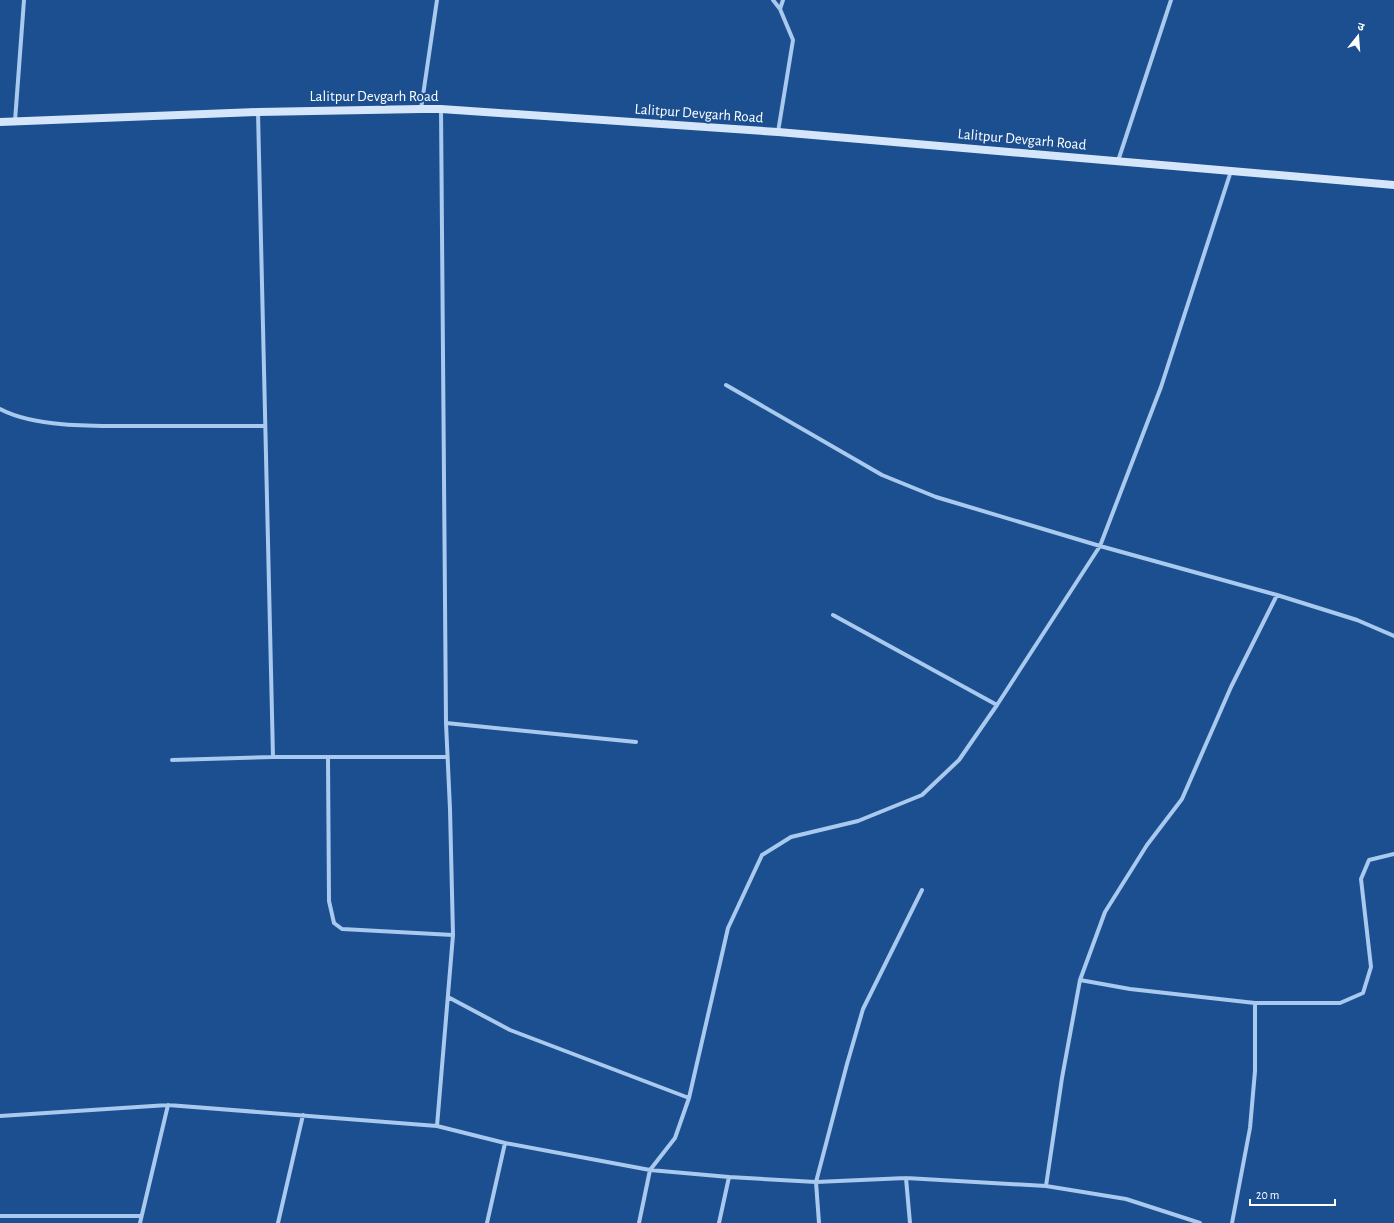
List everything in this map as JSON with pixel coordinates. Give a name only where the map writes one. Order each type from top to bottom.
[{"type":"main road","name":"Lalitpur Devgarh Road","points":[[0,122],[258,112],[442,109],[778,132],[1394,185]]},
{"type":"street","points":[[15,121],[24,0]]},
{"type":"street","points":[[421,109],[437,0]]},
{"type":"street","points":[[773,0],[780,9],[793,40],[778,132]]},
{"type":"street","points":[[780,9],[783,0]]},
{"type":"street","points":[[1118,162],[1171,0]]},
{"type":"street","points":[[437,1126],[453,935],[446,723],[442,109]]},
{"type":"street","points":[[258,112],[273,757]]},
{"type":"street","points":[[639,1223],[650,1170],[675,1138],[689,1098],[728,928],[762,855],[791,837],[858,821],[922,795],[959,760],[997,706],[1100,546],[1161,387],[1231,171]]},
{"type":"street","points":[[726,385],[882,475],[936,497],[1100,546],[1276,595],[1357,620],[1394,636]]},
{"type":"street","points":[[0,409],[9,414],[40,421],[83,426],[265,426]]},
{"type":"street","points":[[1046,1186],[1062,1078],[1080,980],[1105,912],[1146,845],[1182,799],[1231,687],[1276,595]]},
{"type":"street","points":[[833,615],[997,706]]},
{"type":"street","points":[[446,723],[636,742]]},
{"type":"street","points":[[172,760],[273,757],[447,757]]},
{"type":"street","points":[[328,757],[329,901],[334,923],[342,929],[453,935]]},
{"type":"street","points":[[1080,980],[1130,989],[1255,1003],[1340,1003],[1363,994],[1371,967],[1361,879],[1369,860],[1394,854]]},
{"type":"street","points":[[819,1223],[816,1182],[863,1009],[922,890]]},
{"type":"street","points":[[448,997],[510,1030],[689,1098]]},
{"type":"street","points":[[1232,1223],[1250,1128],[1255,1071],[1255,1003]]},
{"type":"street","points":[[0,1116],[168,1104],[437,1126],[505,1143],[650,1170],[729,1177],[816,1182],[906,1178],[1046,1186],[1126,1199],[1200,1223]]},
{"type":"street","points":[[140,1223],[168,1104]]},
{"type":"street","points":[[278,1223],[303,1115]]},
{"type":"street","points":[[487,1223],[505,1143]]},
{"type":"street","points":[[720,1223],[729,1177]]},
{"type":"street","points":[[906,1178],[910,1223]]},
{"type":"street","points":[[0,1216],[141,1216]]}]
